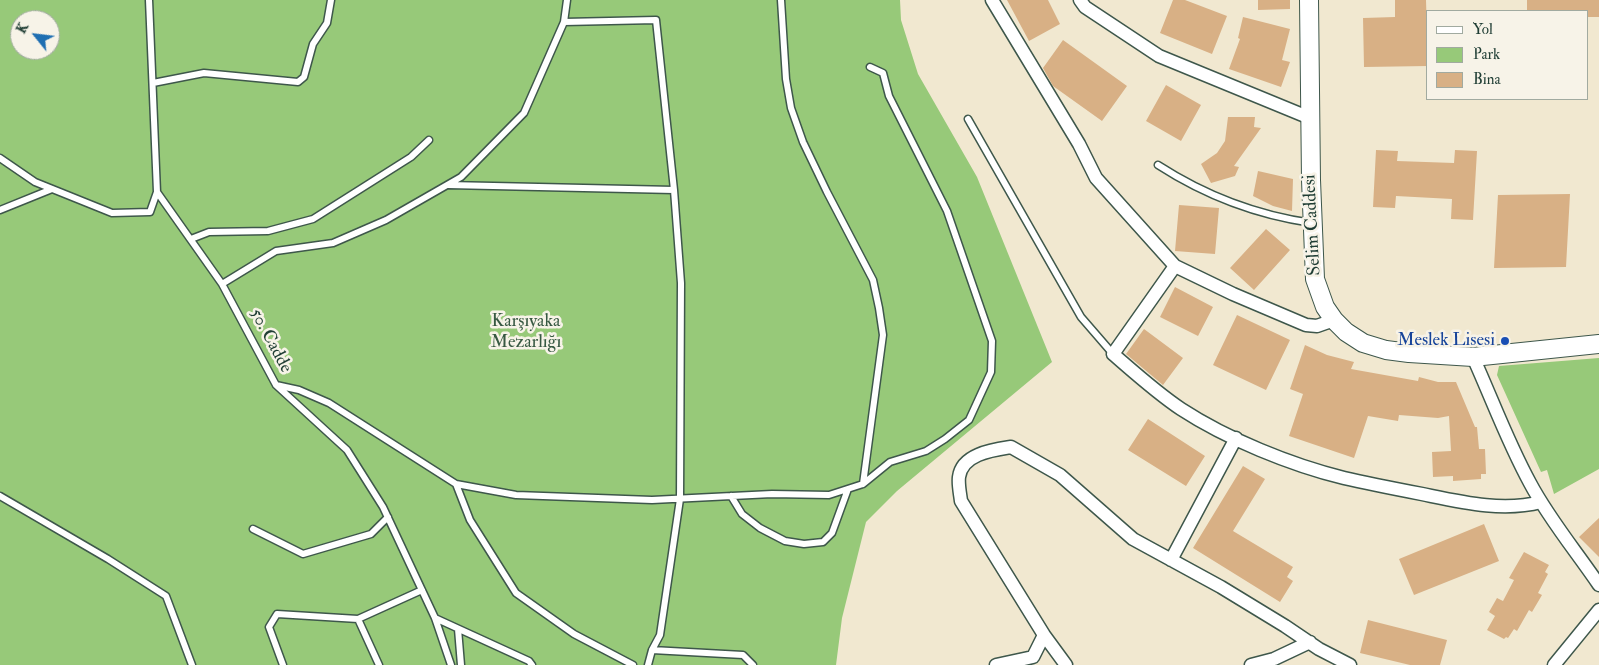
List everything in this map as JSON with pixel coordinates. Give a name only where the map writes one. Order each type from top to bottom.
[{"type":"main road","name":"Selim Caddesi","points":[[1308,0],[1315,279],[1325,307],[1334,320],[1346,332],[1363,343],[1386,350],[1473,357],[1599,344]]},
{"type":"street","points":[[992,0],[1079,144],[1096,178],[1175,266],[1233,294],[1306,325],[1316,326],[1334,320]]},
{"type":"street","points":[[1080,0],[1085,7],[1159,56],[1310,118]]},
{"type":"street","points":[[1175,266],[1113,354],[1181,409],[1209,426],[1282,459],[1343,478],[1478,504],[1524,507],[1541,502]]},
{"type":"street","points":[[1473,357],[1518,460],[1541,502],[1599,585]]},
{"type":"street","points":[[1171,560],[1236,438]]},
{"type":"street","points":[[1066,665],[1044,635],[961,501],[959,476],[968,459],[987,452],[1011,447],[1060,475],[1133,539],[1253,606],[1350,665]]},
{"type":"street","points":[[1554,665],[1599,610]]},
{"type":"street","points":[[996,665],[1033,657],[1044,635]]},
{"type":"street","points":[[1251,665],[1274,659],[1310,642]]},
{"type":"lane","points":[[0,158],[35,182],[112,213],[150,212],[158,192],[150,0]]},
{"type":"lane","points":[[153,83],[204,73],[298,82],[304,77],[312,44],[326,24],[331,0]]},
{"type":"lane","points":[[222,284],[276,252],[333,242],[386,220],[461,177],[524,113],[564,22],[567,0]]},
{"type":"lane","points":[[781,0],[786,79],[792,108],[803,142],[873,280],[879,308],[883,335],[863,484]]},
{"type":"lane","points":[[564,22],[656,20],[674,190],[681,283],[680,499],[660,636],[652,650],[648,665]]},
{"type":"lane","points":[[276,385],[299,390],[329,403],[456,484],[516,495],[652,500],[772,494],[829,495],[863,484],[890,462],[926,451],[945,439],[968,420],[991,372],[992,341],[948,211],[889,96],[883,73],[870,67]]},
{"type":"lane","points":[[968,120],[1081,317],[1113,354]]},
{"type":"lane","points":[[191,239],[209,232],[268,231],[313,219],[411,157],[429,140]]},
{"type":"lane","points":[[1158,165],[1184,181],[1222,200],[1270,215],[1313,223]]},
{"type":"lane","points":[[447,185],[674,190]]},
{"type":"lane","points":[[0,210],[52,189]]},
{"type":"lane","name":"50. Cadde","points":[[158,192],[222,284],[276,385],[347,450],[388,517],[435,618],[451,665]]},
{"type":"lane","points":[[456,484],[470,520],[516,593],[574,634],[633,665]]},
{"type":"lane","points":[[731,496],[742,514],[760,528],[785,541],[804,544],[823,542],[832,533],[848,489]]},
{"type":"lane","points":[[0,496],[108,559],[166,596],[192,665]]},
{"type":"lane","points":[[253,529],[303,554],[371,534],[388,517]]},
{"type":"lane","points":[[283,665],[269,627],[277,614],[358,619],[422,590]]},
{"type":"lane","points":[[435,618],[530,661],[532,665]]},
{"type":"lane","points":[[358,619],[379,665]]},
{"type":"lane","points":[[458,629],[461,665]]},
{"type":"lane","points":[[652,650],[744,655],[753,665]]},
{"type":"green space","name":"Karşıyaka Mezarlığı","points":[[0,0],[900,0],[901,20],[918,74],[977,177],[1052,362],[897,491],[866,522],[842,618],[836,665],[0,665]]},
{"type":"green space","points":[[1599,358],[1599,469],[1554,494],[1547,470],[1541,472],[1497,375],[1499,366]]},
{"type":"building","points":[[1007,0],[1048,0],[1060,24],[1029,41]]},
{"type":"building","points":[[1173,0],[1185,0],[1227,16],[1212,54],[1160,33]]},
{"type":"building","points":[[1258,0],[1290,0],[1290,9],[1258,10]]},
{"type":"building","points":[[1395,0],[1426,0],[1426,66],[1364,67],[1363,18],[1395,17]]},
{"type":"building","points":[[1527,0],[1599,0],[1599,17],[1589,17],[1589,10],[1527,10]]},
{"type":"building","points":[[1243,17],[1290,29],[1282,60],[1290,62],[1281,87],[1229,69],[1240,39],[1238,38]]},
{"type":"building","points":[[1063,40],[1127,86],[1102,121],[1053,86],[1043,68]]},
{"type":"building","points":[[1166,85],[1201,105],[1181,141],[1146,121]]},
{"type":"building","points":[[1228,117],[1255,117],[1254,127],[1261,128],[1234,166],[1239,167],[1235,176],[1211,183],[1201,164],[1217,153],[1225,141]]},
{"type":"building","points":[[1376,150],[1398,151],[1397,161],[1454,163],[1455,150],[1477,151],[1473,220],[1451,219],[1452,199],[1396,196],[1395,208],[1373,207]]},
{"type":"building","points":[[1258,171],[1293,179],[1292,211],[1273,206],[1253,196]]},
{"type":"building","points":[[1570,194],[1566,267],[1494,268],[1498,195]]},
{"type":"building","points":[[1179,205],[1219,208],[1215,254],[1175,251]]},
{"type":"building","points":[[1266,229],[1290,250],[1254,290],[1230,268]]},
{"type":"building","points":[[1175,287],[1213,307],[1198,336],[1160,317]]},
{"type":"building","points":[[1237,315],[1290,340],[1266,390],[1213,365]]},
{"type":"building","points":[[1144,329],[1183,358],[1163,385],[1126,354]]},
{"type":"building","points":[[1305,345],[1327,355],[1354,362],[1351,369],[1418,381],[1419,377],[1438,382],[1456,382],[1475,427],[1477,427],[1479,449],[1485,449],[1486,474],[1481,474],[1481,479],[1453,481],[1453,476],[1433,477],[1432,452],[1451,451],[1449,416],[1438,418],[1399,415],[1398,421],[1368,416],[1354,458],[1289,436],[1303,394],[1290,389]]},
{"type":"building","points":[[1148,419],[1205,456],[1186,486],[1128,450]]},
{"type":"building","points":[[1243,466],[1265,479],[1233,531],[1293,567],[1287,577],[1293,581],[1280,602],[1193,548]]},
{"type":"building","points":[[1599,518],[1599,557],[1579,537]]},
{"type":"building","points":[[1484,524],[1499,561],[1414,595],[1399,559]]},
{"type":"building","points":[[1524,552],[1549,565],[1545,572],[1548,574],[1538,593],[1542,595],[1532,612],[1529,610],[1517,631],[1514,629],[1508,638],[1504,639],[1487,630],[1495,616],[1489,612],[1497,598],[1503,601],[1514,580],[1509,578]]},
{"type":"building","points":[[1368,620],[1447,640],[1440,665],[1410,665],[1360,653]]},
{"type":"place","name":"Meslek Lisesi","points":[[1505,341]]}]
